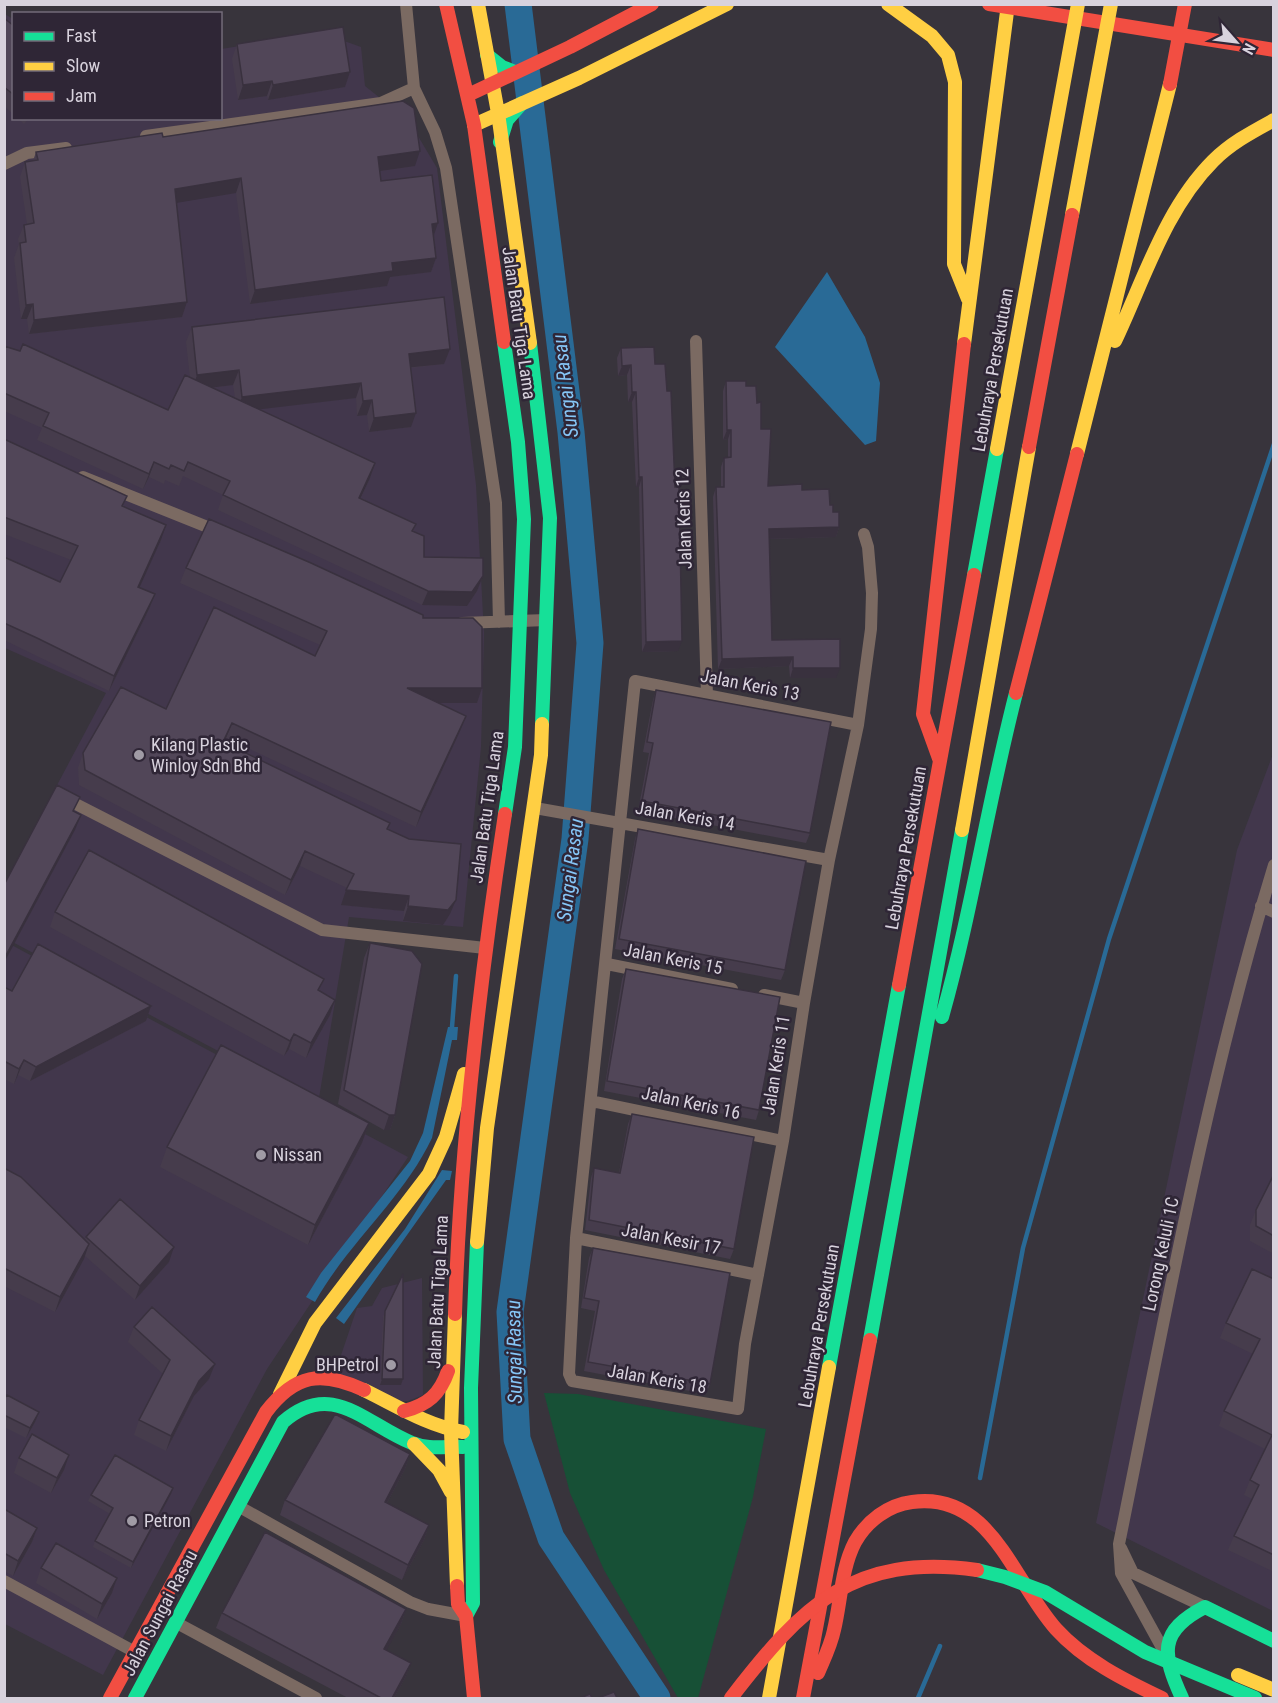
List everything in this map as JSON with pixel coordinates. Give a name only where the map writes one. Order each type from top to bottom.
[{"type":"main road","name":"Jalan Batu Tiga Lama","points":[[446,4],[474,124],[518,442],[524,519],[515,747],[485,948],[457,1245],[451,1431],[452,1494],[458,1604],[466,1616],[474,1698]]},
{"type":"main road","name":"Jalan Batu Tiga Lama","points":[[466,1616],[473,1603],[474,1275],[488,1128],[541,755],[550,518],[544,447],[500,142],[498,113],[478,4]]},
{"type":"main road","points":[[468,95],[493,83],[508,72],[570,47],[652,4]]},
{"type":"main road","points":[[474,124],[579,78],[727,4]]},
{"type":"main road","points":[[888,4],[932,36],[948,55],[955,82],[954,264],[969,301]]},
{"type":"main road","points":[[989,4],[1274,50]]},
{"type":"main road","name":"Lebuhraya Persekutuan","points":[[769,1698],[1078,4]]},
{"type":"main road","points":[[806,1698],[910,1125],[1029,447],[1111,4]]},
{"type":"main road","points":[[910,1125],[958,961],[999,758],[1169,91],[1185,4]]},
{"type":"main road","points":[[941,762],[923,714],[969,301],[1008,6]]},
{"type":"main road","points":[[487,55],[508,72]]},
{"type":"main road","points":[[500,142],[516,107]]},
{"type":"main road","points":[[1096,378],[1139,293],[1164,228],[1192,182],[1223,151],[1252,129],[1274,120]]},
{"type":"main road","name":"Jalan Sungai Rasau","points":[[110,1698],[248,1443],[266,1412],[280,1394],[320,1316],[429,1174],[446,1137],[477,1028]]},
{"type":"main road","points":[[404,1411],[421,1408],[437,1396],[453,1357]]},
{"type":"main road","points":[[280,1394],[289,1386],[303,1380],[332,1379],[357,1387],[433,1427],[472,1432]]},
{"type":"main road","name":"Jalan Sungai Rasau","points":[[135,1698],[283,1422],[291,1412],[318,1402],[336,1403],[414,1444]]},
{"type":"main road","points":[[414,1444],[472,1447]]},
{"type":"main road","points":[[414,1444],[439,1470],[452,1494]]},
{"type":"main road","points":[[806,1698],[834,1634],[851,1551],[869,1523],[888,1507],[922,1497],[951,1502],[985,1526],[1042,1614],[1058,1632],[1127,1682],[1162,1698]]},
{"type":"main road","points":[[731,1698],[762,1657],[809,1609],[834,1592],[868,1577],[921,1566],[946,1565],[976,1569],[1033,1586],[1132,1644],[1255,1698]]},
{"type":"main road","points":[[1068,1605],[1274,1690]]},
{"type":"main road","points":[[1182,1698],[1170,1672],[1165,1653],[1175,1624],[1205,1607],[1274,1641]]},
{"type":"street","points":[[406,4],[414,88],[435,132],[446,168],[496,503],[499,622]]},
{"type":"street","points":[[133,138],[381,103],[414,88]]},
{"type":"street","points":[[4,164],[27,153],[74,146]]},
{"type":"street","name":"Jalan Keris 12","points":[[696,341],[707,695]]},
{"type":"street","points":[[70,472],[234,538]]},
{"type":"street","name":"Jalan Keris 11","points":[[737,1411],[829,860],[858,725],[871,629],[872,593],[868,547],[864,534]]},
{"type":"street","points":[[443,623],[547,620]]},
{"type":"street","name":"Jalan Keris 13","points":[[622,823],[635,681],[858,725]]},
{"type":"street","points":[[63,797],[322,930],[485,948]]},
{"type":"street","name":"Jalan Keris 14","points":[[535,808],[829,860]]},
{"type":"street","points":[[576,1238],[622,823]]},
{"type":"street","name":"Lorong Keluli 1C","points":[[1165,1653],[1121,1573],[1119,1544],[1216,1081],[1261,906],[1274,865]]},
{"type":"street","points":[[1261,906],[1274,912]]},
{"type":"street","name":"Jalan Keris 15","points":[[606,964],[804,1003]]},
{"type":"street","name":"Jalan Keris 16","points":[[591,1101],[783,1141]]},
{"type":"street","name":"Jalan Kesir 17","points":[[576,1238],[758,1275]]},
{"type":"street","name":"Jalan Keris 18","points":[[576,1238],[569,1374],[572,1382],[737,1411]]},
{"type":"street","points":[[238,1506],[410,1602],[428,1609],[466,1616]]},
{"type":"street","points":[[1119,1544],[1133,1573],[1205,1607]]},
{"type":"street","points":[[4,1581],[135,1652]]},
{"type":"street","points":[[175,1622],[316,1698]]},
{"type":"shaded area","points":[[5,14],[12,18],[12,120],[222,120],[222,49],[322,33],[361,47],[365,86],[409,121],[437,168],[476,485],[484,633],[481,747],[463,927],[349,917],[318,1104],[5,938],[5,883],[106,693],[5,648]]},
{"type":"shaded area","points":[[1273,754],[1273,1611],[1096,1523],[1237,850]]},
{"type":"shaded area","points":[[4,941],[408,1157],[267,1369],[103,1675],[5,1624]]},
{"type":"shaded area","points":[[422,1278],[423,1395],[408,1401],[398,1401],[335,1373],[357,1308],[372,1306],[382,1288]]},
{"type":"green space","points":[[544,1393],[578,1394],[766,1429],[753,1497],[698,1698],[678,1698],[604,1570],[570,1493]]},
{"type":"water","points":[[827,272],[865,337],[880,383],[876,441],[865,445],[775,347]]},
{"type":"water","points":[[448,1027],[458,1027],[457,1040],[452,1040],[432,1138],[406,1181],[343,1260],[315,1302],[306,1297],[321,1273],[410,1161],[423,1133]]},
{"type":"water","points":[[442,1170],[452,1171],[450,1180],[446,1180],[344,1324],[336,1318],[405,1229]]},
{"type":"building","points":[[4,18],[12,24],[12,93],[4,87]]},
{"type":"building","points":[[343,27],[350,72],[273,85],[272,81],[243,85],[237,44]]},
{"type":"building","points":[[403,101],[414,108],[420,151],[378,157],[381,181],[432,175],[438,223],[432,224],[436,258],[392,263],[393,271],[255,290],[241,178],[175,189],[187,302],[34,320],[33,304],[26,305],[20,243],[26,242],[24,225],[34,223],[25,162],[38,160],[36,152],[162,133],[163,137]]},
{"type":"building","points":[[444,297],[450,349],[409,354],[416,413],[374,418],[372,400],[363,401],[361,383],[242,397],[239,370],[197,375],[192,327]]},
{"type":"building","points":[[23,344],[168,410],[185,375],[375,463],[359,498],[416,524],[412,531],[424,536],[424,557],[483,558],[483,576],[472,592],[428,591],[223,495],[230,481],[188,462],[184,471],[171,465],[169,469],[154,462],[149,474],[43,426],[49,413],[4,393],[4,346],[20,351]]},
{"type":"building","points":[[654,347],[655,364],[665,364],[667,391],[671,391],[675,487],[679,487],[682,641],[646,642],[642,477],[639,477],[636,392],[632,392],[631,365],[622,366],[621,348]]},
{"type":"building","points":[[726,381],[746,381],[746,386],[756,386],[757,403],[761,402],[761,429],[771,429],[768,486],[802,484],[802,490],[829,489],[833,512],[839,512],[839,527],[769,529],[772,640],[840,639],[840,668],[793,668],[793,657],[722,659],[716,487],[724,487],[724,458],[731,457],[731,430],[727,430]]},
{"type":"building","points":[[4,439],[127,496],[122,506],[166,525],[138,587],[155,594],[114,676],[4,623],[4,557],[60,582],[78,546],[4,517]]},
{"type":"building","points":[[209,519],[311,563],[423,615],[423,618],[473,618],[482,627],[482,688],[407,688],[466,716],[421,812],[232,723],[223,742],[390,823],[387,829],[409,839],[461,844],[456,900],[448,910],[408,906],[409,896],[346,890],[354,874],[305,851],[291,880],[85,770],[83,753],[121,687],[166,709],[214,607],[315,656],[327,631],[186,568]]},
{"type":"building","points":[[656,690],[831,722],[810,833],[642,801],[653,743],[647,742]]},
{"type":"building","points":[[57,785],[80,797],[73,811],[81,815],[4,959],[4,885]]},
{"type":"building","points":[[638,829],[806,861],[785,970],[619,939]]},
{"type":"building","points":[[89,850],[324,979],[318,990],[335,1000],[311,1043],[294,1034],[290,1041],[55,912]]},
{"type":"building","points":[[370,943],[412,951],[422,964],[395,1115],[389,1115],[344,1090]]},
{"type":"building","points":[[38,944],[151,1006],[36,1067],[24,1060],[19,1069],[4,1061],[4,987],[12,991]]},
{"type":"building","points":[[626,969],[780,997],[759,1110],[607,1081]]},
{"type":"building","name":"Nissan","points":[[221,1045],[369,1123],[315,1225],[167,1147]]},
{"type":"building","points":[[632,1114],[754,1137],[734,1249],[589,1220],[594,1168],[620,1173]]},
{"type":"building","points":[[4,1168],[21,1177],[89,1244],[60,1297],[4,1268]]},
{"type":"building","points":[[1274,1174],[1274,1236],[1256,1226],[1256,1210]]},
{"type":"building","points":[[120,1199],[174,1247],[140,1286],[86,1237]]},
{"type":"building","points":[[593,1248],[730,1273],[710,1384],[588,1362],[599,1301],[584,1298]]},
{"type":"building","points":[[1252,1269],[1274,1279],[1274,1555],[1234,1536],[1259,1485],[1250,1480],[1272,1435],[1224,1411],[1260,1339],[1226,1323]]},
{"type":"building","name":"BHPetrol","points":[[403,1274],[403,1379],[382,1379],[385,1311]]},
{"type":"building","points":[[152,1307],[215,1364],[199,1381],[171,1436],[139,1420],[170,1360],[134,1327]]},
{"type":"building","points":[[7,1395],[39,1412],[30,1428],[4,1415],[4,1399]]},
{"type":"building","points":[[335,1414],[410,1454],[385,1502],[429,1525],[408,1565],[285,1500]]},
{"type":"building","points":[[32,1434],[69,1455],[57,1478],[19,1458]]},
{"type":"building","name":"Petron","points":[[115,1455],[173,1488],[133,1562],[95,1541],[113,1508],[91,1495]]},
{"type":"building","points":[[6,1510],[37,1528],[18,1561],[4,1553],[4,1512]]},
{"type":"building","points":[[265,1532],[406,1609],[384,1649],[411,1663],[392,1698],[381,1698],[222,1613]]},
{"type":"building","points":[[56,1543],[117,1578],[102,1604],[41,1568]]},
{"type":"building","points":[[614,1692],[617,1698],[598,1698]]},
{"type":"building","points":[[590,1694],[592,1698],[580,1698]]},
{"type":"waterway","name":"Sungai Rasau","points":[[518,4],[571,432],[590,643],[575,839],[510,1312],[517,1439],[551,1538],[657,1698]]},
{"type":"waterway","points":[[980,1478],[1023,1248],[1109,939],[1274,444]]},
{"type":"waterway","points":[[452,1027],[456,976]]},
{"type":"waterway","points":[[918,1698],[940,1646]]},
{"type":"traffic: fast","points":[[487,55],[502,67],[515,72]]},
{"type":"traffic: fast","points":[[500,142],[507,120],[522,103]]},
{"type":"traffic: fast","points":[[504,342],[518,442],[524,519],[515,747],[505,814]]},
{"type":"traffic: fast","points":[[530,343],[550,518],[542,724]]},
{"type":"traffic: fast","points":[[974,575],[997,449]]},
{"type":"traffic: fast","points":[[942,1017],[953,977],[1016,693]]},
{"type":"traffic: fast","points":[[870,1340],[962,830]]},
{"type":"traffic: fast","points":[[829,1367],[899,985]]},
{"type":"traffic: fast","points":[[466,1616],[473,1603],[471,1388],[477,1242]]},
{"type":"traffic: fast","points":[[135,1698],[283,1422],[301,1410],[317,1404],[333,1405],[348,1409],[418,1445],[463,1447]]},
{"type":"traffic: fast","points":[[977,1570],[1005,1577],[1045,1592],[1145,1652],[1255,1698]]},
{"type":"traffic: fast","points":[[1182,1698],[1171,1669],[1168,1645],[1179,1625],[1190,1616],[1205,1607],[1274,1641]]},
{"type":"traffic: slow","points":[[478,4],[498,113],[530,343]]},
{"type":"traffic: slow","points":[[474,125],[579,78],[727,4]]},
{"type":"traffic: slow","points":[[888,4],[932,36],[948,55],[955,82],[954,264],[968,299]]},
{"type":"traffic: slow","points":[[964,344],[1008,4]]},
{"type":"traffic: slow","points":[[997,449],[1078,4]]},
{"type":"traffic: slow","points":[[1072,215],[1111,4]]},
{"type":"traffic: slow","points":[[1077,454],[1170,84]]},
{"type":"traffic: slow","points":[[1115,341],[1157,246],[1196,180],[1227,149],[1274,120]]},
{"type":"traffic: slow","points":[[962,830],[1029,447]]},
{"type":"traffic: slow","points":[[477,1242],[487,1128],[541,755],[542,724]]},
{"type":"traffic: slow","points":[[280,1394],[315,1323],[429,1174],[446,1137],[464,1074]]},
{"type":"traffic: slow","points":[[455,1314],[451,1431],[457,1586]]},
{"type":"traffic: slow","points":[[769,1698],[829,1367]]},
{"type":"traffic: slow","points":[[364,1390],[424,1420],[463,1432]]},
{"type":"traffic: slow","points":[[414,1444],[439,1470],[451,1492]]},
{"type":"traffic: slow","points":[[1238,1675],[1274,1690]]},
{"type":"traffic: jam","points":[[446,4],[474,125],[504,342]]},
{"type":"traffic: jam","points":[[468,95],[570,47],[652,4]]},
{"type":"traffic: jam","points":[[989,4],[1274,50]]},
{"type":"traffic: jam","points":[[1170,84],[1185,4]]},
{"type":"traffic: jam","points":[[1029,447],[1072,215]]},
{"type":"traffic: jam","points":[[940,761],[923,714],[964,344]]},
{"type":"traffic: jam","points":[[1016,693],[1077,454]]},
{"type":"traffic: jam","points":[[899,985],[974,575]]},
{"type":"traffic: jam","points":[[455,1314],[461,1189],[472,1063],[505,814]]},
{"type":"traffic: jam","points":[[803,1698],[870,1340]]},
{"type":"traffic: jam","points":[[404,1411],[432,1397],[441,1386],[448,1371]]},
{"type":"traffic: jam","points":[[110,1698],[266,1412],[288,1390],[310,1379],[335,1380],[364,1390]]},
{"type":"traffic: jam","points":[[818,1673],[833,1636],[850,1552],[860,1534],[887,1510],[912,1502],[939,1502],[962,1510],[998,1543],[1041,1609],[1067,1640],[1105,1668],[1162,1698]]},
{"type":"traffic: jam","points":[[731,1698],[782,1637],[807,1613],[834,1593],[863,1579],[896,1570],[933,1567],[977,1570]]},
{"type":"traffic: jam","points":[[457,1586],[458,1604],[466,1616],[474,1698]]},
{"type":"place","name":"Kilang Plastic Winloy Sdn Bhd","points":[[139,755]]},
{"type":"place","name":"Nissan","points":[[261,1155]]},
{"type":"place","name":"BHPetrol","points":[[391,1365]]},
{"type":"place","name":"Petron","points":[[132,1521]]}]
